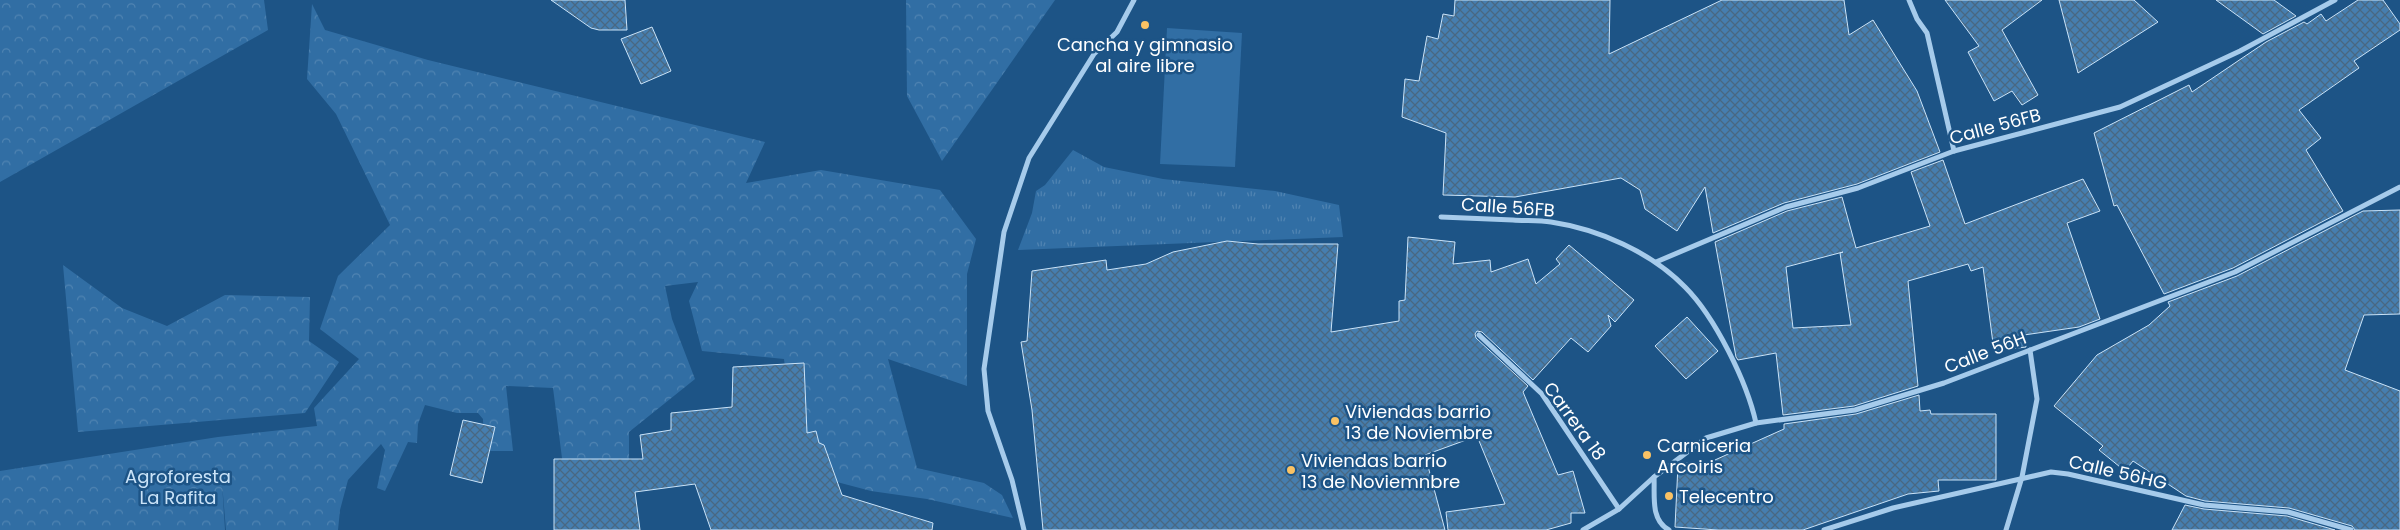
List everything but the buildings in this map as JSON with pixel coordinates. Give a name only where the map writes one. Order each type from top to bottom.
[{"type":"street","points":[[1024,530],[1012,480],[988,411],[984,369],[1004,232],[1029,158],[1094,54],[1117,32],[1134,0]]},
{"type":"street","points":[[1909,0],[1917,19],[1927,33],[1954,151]]},
{"type":"street","name":"Calle 56FB","points":[[1656,262],[1786,207],[1858,188],[1954,151],[2120,107],[2240,51],[2335,0]]},
{"type":"street","name":"Calle 56H","points":[[1583,530],[1619,509],[1654,477],[1706,438],[1756,423],[1855,410],[1944,382],[2235,272],[2400,187]]},
{"type":"street","name":"Calle 56FB","points":[[1441,217],[1550,222],[1603,236],[1656,262],[1686,287],[1711,322],[1733,358],[1751,400],[1756,423]]},
{"type":"street","name":"Carrera 18","points":[[1478,335],[1542,394],[1619,509]]},
{"type":"street","points":[[2006,530],[2022,477],[2037,399],[2030,350]]},
{"type":"street","name":"Calle 56HG","points":[[1824,530],[1893,508],[2007,483],[2022,477],[2051,472],[2068,474],[2204,505],[2288,512],[2350,530]]},
{"type":"street","points":[[1654,477],[1656,516],[1661,526],[1669,530]]},
{"type":"green space","points":[[0,0],[264,0],[268,30],[0,182]]},
{"type":"green space","points":[[906,0],[1055,0],[942,161],[907,96]]},
{"type":"green space","name":"Agroforesta La Rafita","points":[[312,4],[325,30],[428,60],[765,142],[746,183],[821,170],[940,190],[976,239],[967,274],[967,386],[888,359],[917,468],[984,483],[1002,495],[1013,518],[927,499],[871,491],[818,477],[789,401],[784,359],[702,351],[689,301],[698,282],[665,286],[672,319],[695,379],[629,432],[629,461],[575,489],[562,458],[553,388],[506,386],[513,451],[484,451],[483,419],[478,413],[457,413],[425,405],[418,424],[417,443],[408,442],[385,491],[377,488],[385,450],[381,444],[348,480],[340,510],[338,530],[226,530],[222,483],[225,530],[0,530],[0,471],[218,437],[317,426],[314,408],[359,359],[320,329],[338,276],[390,225],[336,114],[307,79]]},
{"type":"green space","points":[[1167,28],[1242,33],[1235,167],[1160,164]]},
{"type":"green space","points":[[1073,150],[1104,167],[1163,179],[1275,191],[1339,205],[1343,237],[1018,250],[1032,213],[1036,191],[1045,185]]},
{"type":"green space","points":[[63,265],[122,308],[167,326],[225,295],[310,297],[309,341],[339,362],[305,413],[78,432]]},
{"type":"place","name":"Cancha y gimnasio al aire libre","points":[[1145,25]]},
{"type":"place","name":"Viviendas barrio 13 de Noviembre","points":[[1335,421]]},
{"type":"place","name":"Carniceria Arcoiris","points":[[1647,455]]},
{"type":"place","name":"Viviendas barrio 13 de Noviemnbre","points":[[1291,470]]},
{"type":"place","name":"Telecentro","points":[[1669,496]]}]
